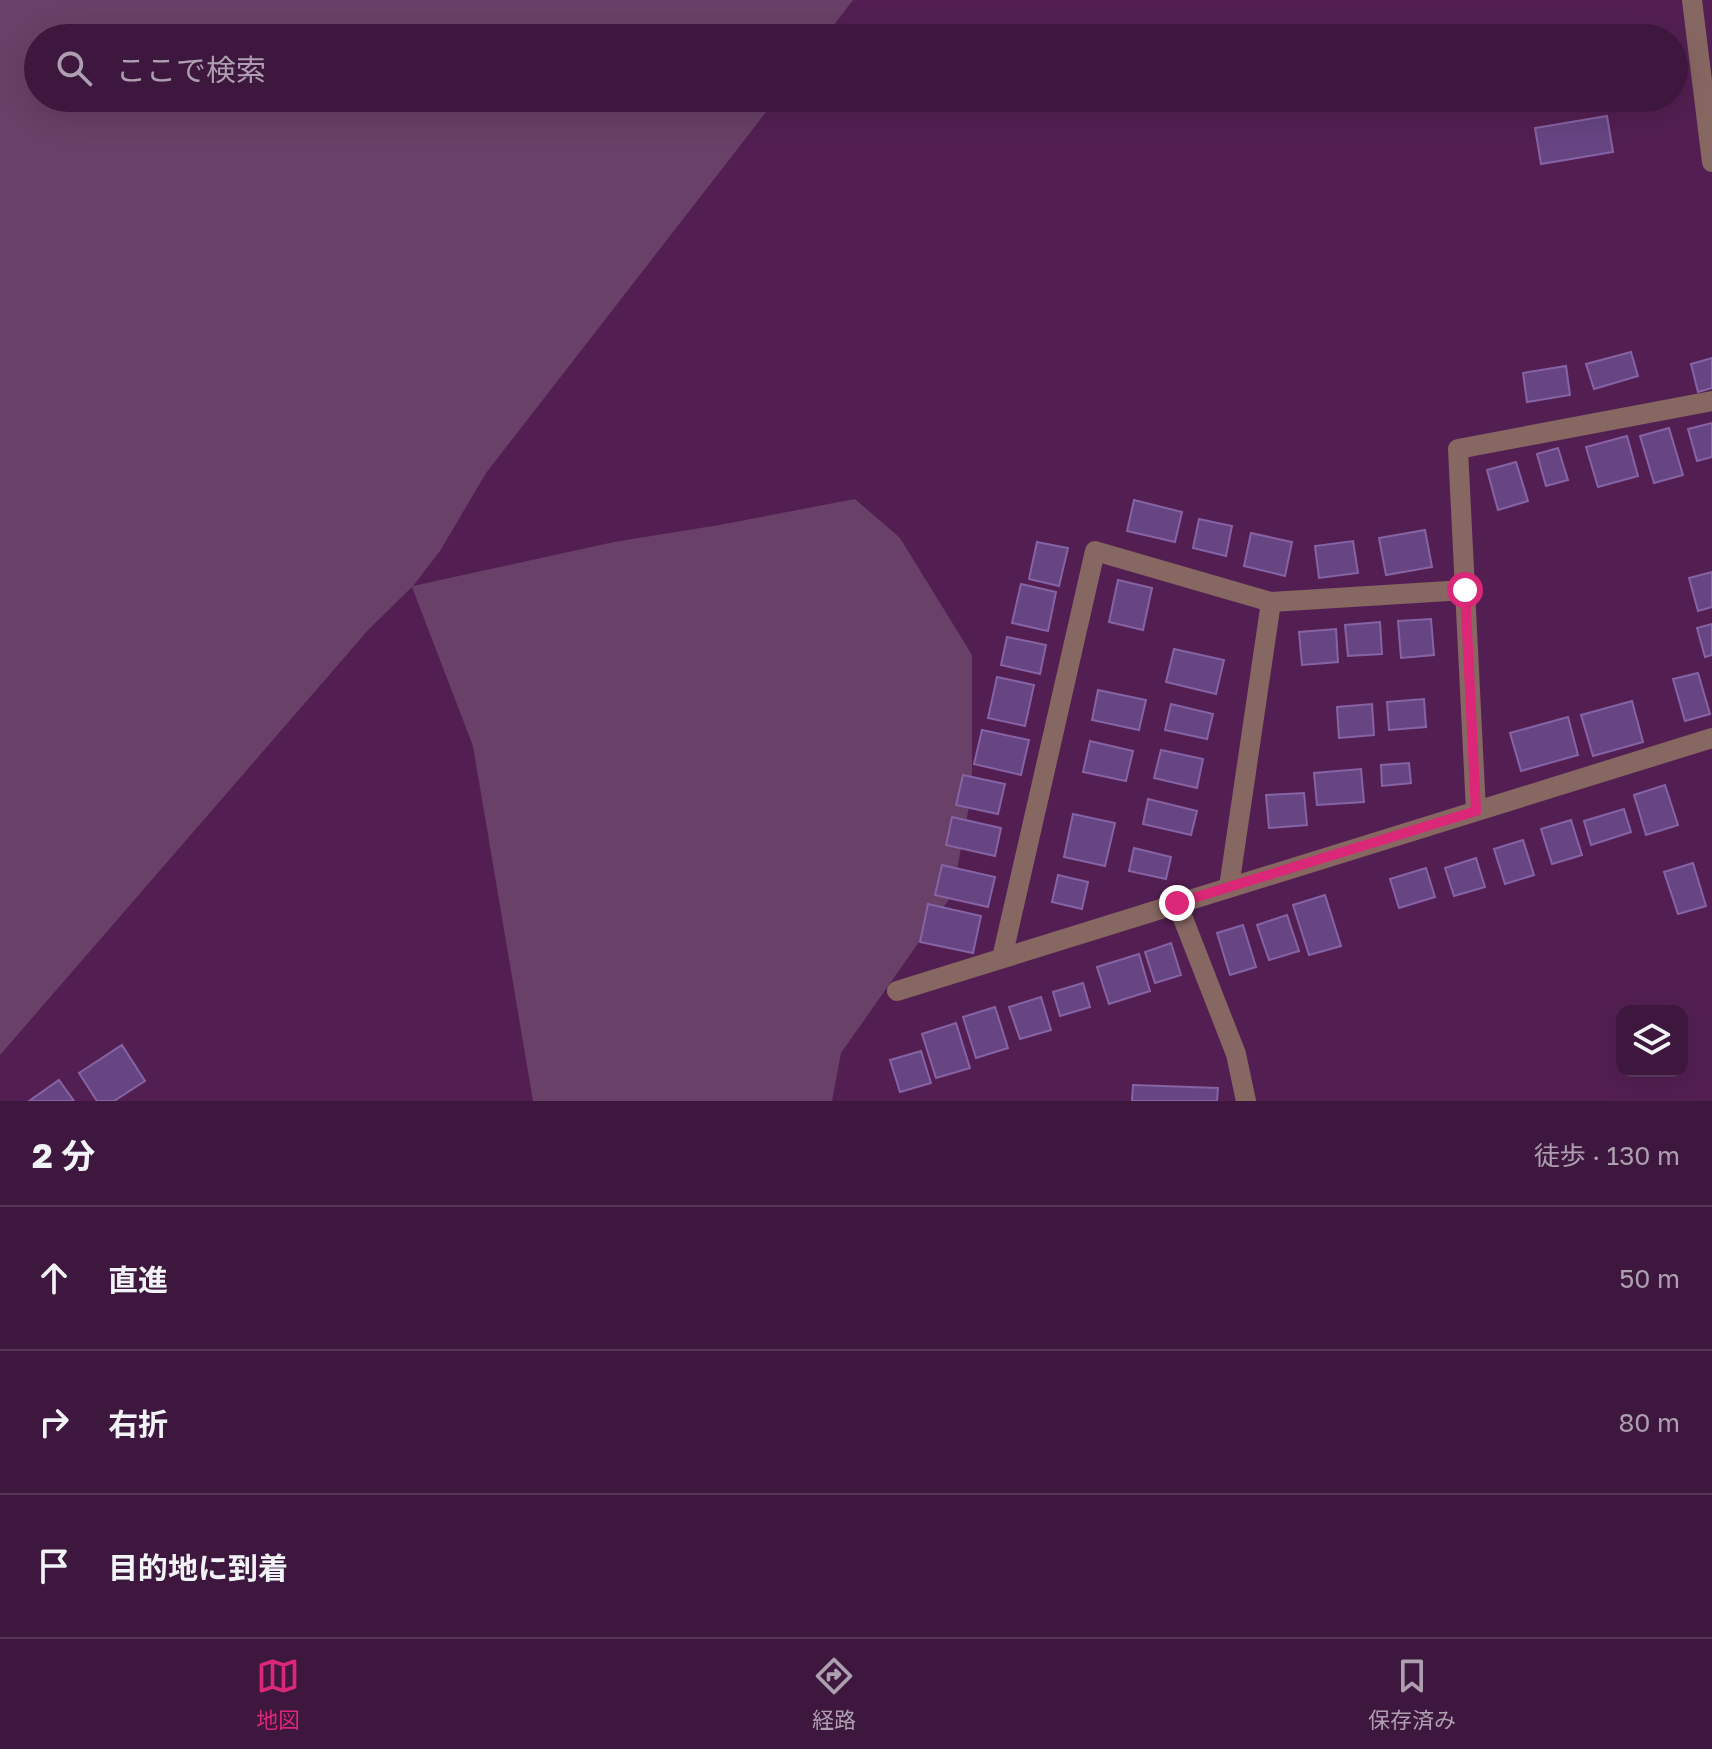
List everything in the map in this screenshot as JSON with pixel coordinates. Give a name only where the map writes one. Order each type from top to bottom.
[{"type":"street","points":[[1692,0],[1712,162]]},
{"type":"street","points":[[1476,811],[1458,449],[1712,401]]},
{"type":"street","points":[[1002,958],[1095,551],[1271,602],[1465,590]]},
{"type":"street","points":[[1229,887],[1271,602]]},
{"type":"street","points":[[897,991],[1712,738]]},
{"type":"street","points":[[1177,903],[1236,1054],[1246,1101]]},
{"type":"shaded area","points":[[0,0],[853,0],[835,24],[24,24],[24,112],[766,112],[486,473],[440,551],[413,586],[614,542],[855,499],[900,538],[972,655],[972,791],[952,895],[841,1053],[832,1101],[533,1101],[473,746],[412,587],[369,629],[0,1055]]},
{"type":"building","points":[[1607,116],[1613,152],[1541,164],[1535,128]]},
{"type":"building","points":[[1631,352],[1638,376],[1594,389],[1586,364]]},
{"type":"building","points":[[1712,358],[1712,388],[1698,392],[1691,364]]},
{"type":"building","points":[[1566,366],[1570,395],[1527,402],[1523,373]]},
{"type":"building","points":[[1712,423],[1712,457],[1697,461],[1688,429]]},
{"type":"building","points":[[1669,428],[1683,475],[1654,483],[1640,436]]},
{"type":"building","points":[[1627,436],[1638,476],[1598,487],[1586,447]]},
{"type":"building","points":[[1558,448],[1568,480],[1546,486],[1537,454]]},
{"type":"building","points":[[1516,462],[1528,501],[1498,510],[1487,470]]},
{"type":"building","points":[[1134,500],[1182,512],[1175,542],[1127,531]]},
{"type":"building","points":[[1199,519],[1232,526],[1226,556],[1193,548]]},
{"type":"building","points":[[1425,530],[1432,567],[1386,575],[1379,538]]},
{"type":"building","points":[[1251,533],[1292,542],[1285,576],[1244,566]]},
{"type":"building","points":[[1353,541],[1358,573],[1319,578],[1315,546]]},
{"type":"building","points":[[1037,542],[1068,548],[1059,586],[1029,579]]},
{"type":"building","points":[[1712,572],[1712,607],[1698,611],[1689,578]]},
{"type":"building","points":[[1118,580],[1152,588],[1143,630],[1109,622]]},
{"type":"building","points":[[1021,584],[1056,592],[1048,631],[1012,623]]},
{"type":"building","points":[[1431,619],[1434,655],[1401,658],[1398,621]]},
{"type":"building","points":[[1380,622],[1382,654],[1348,656],[1345,625]]},
{"type":"building","points":[[1712,624],[1712,655],[1705,657],[1697,628]]},
{"type":"building","points":[[1336,629],[1338,662],[1302,665],[1299,632]]},
{"type":"building","points":[[1007,637],[1046,645],[1040,674],[1001,665]]},
{"type":"building","points":[[1174,649],[1224,660],[1216,694],[1166,682]]},
{"type":"building","points":[[1698,673],[1710,714],[1685,721],[1673,679]]},
{"type":"building","points":[[997,677],[1034,685],[1025,726],[988,718]]},
{"type":"building","points":[[1098,690],[1146,700],[1139,730],[1092,720]]},
{"type":"building","points":[[1424,699],[1426,727],[1389,730],[1387,702]]},
{"type":"building","points":[[1632,701],[1643,742],[1593,756],[1581,715]]},
{"type":"building","points":[[1171,704],[1213,714],[1207,739],[1165,730]]},
{"type":"building","points":[[1372,704],[1374,735],[1339,738],[1337,707]]},
{"type":"building","points":[[1568,717],[1578,755],[1521,771],[1510,733]]},
{"type":"building","points":[[982,730],[1029,740],[1021,775],[974,764]]},
{"type":"building","points":[[1090,741],[1133,751],[1126,781],[1083,772]]},
{"type":"building","points":[[1161,750],[1203,759],[1197,788],[1154,778]]},
{"type":"building","points":[[1409,763],[1411,783],[1382,786],[1381,765]]},
{"type":"building","points":[[1361,769],[1364,802],[1317,805],[1314,773]]},
{"type":"building","points":[[963,775],[1005,784],[998,814],[956,805]]},
{"type":"building","points":[[1665,785],[1678,825],[1646,835],[1634,795]]},
{"type":"building","points":[[1304,793],[1307,825],[1269,828],[1266,795]]},
{"type":"building","points":[[1148,799],[1197,811],[1191,835],[1143,824]]},
{"type":"building","points":[[1624,809],[1631,832],[1591,845],[1584,821]]},
{"type":"building","points":[[1073,814],[1115,823],[1105,866],[1064,857]]},
{"type":"building","points":[[952,817],[1001,828],[995,856],[946,845]]},
{"type":"building","points":[[1571,820],[1582,855],[1552,864],[1541,829]]},
{"type":"building","points":[[1523,840],[1534,875],[1505,884],[1494,849]]},
{"type":"building","points":[[1134,848],[1171,857],[1166,879],[1129,871]]},
{"type":"building","points":[[1476,858],[1485,887],[1454,896],[1445,868]]},
{"type":"building","points":[[1693,863],[1706,906],[1678,914],[1664,872]]},
{"type":"building","points":[[942,865],[995,877],[988,907],[935,895]]},
{"type":"building","points":[[1426,868],[1435,897],[1399,908],[1390,879]]},
{"type":"building","points":[[1058,875],[1088,882],[1082,909],[1052,902]]},
{"type":"building","points":[[1325,895],[1341,946],[1309,955],[1293,905]]},
{"type":"building","points":[[928,904],[981,916],[973,953],[920,942]]},
{"type":"building","points":[[1287,915],[1299,951],[1269,960],[1257,925]]},
{"type":"building","points":[[1243,925],[1256,967],[1230,975],[1217,933]]},
{"type":"building","points":[[1171,943],[1181,975],[1155,983],[1145,952]]},
{"type":"building","points":[[1139,954],[1150,991],[1109,1004],[1097,967]]},
{"type":"building","points":[[1083,983],[1090,1007],[1060,1016],[1053,992]]},
{"type":"building","points":[[1041,997],[1051,1030],[1020,1039],[1009,1007]]},
{"type":"building","points":[[995,1007],[1008,1048],[976,1058],[963,1017]]},
{"type":"building","points":[[956,1023],[970,1068],[936,1078],[922,1034]]},
{"type":"building","points":[[122,1045],[145,1081],[114,1101],[97,1101],[79,1073]]},
{"type":"building","points":[[921,1051],[931,1083],[900,1092],[890,1060]]},
{"type":"building","points":[[59,1080],[74,1101],[29,1101]]},
{"type":"building","points":[[1133,1085],[1218,1088],[1217,1101],[1132,1101]]},
{"type":"route","points":[[1177,903],[1476,811],[1465,590]]}]
